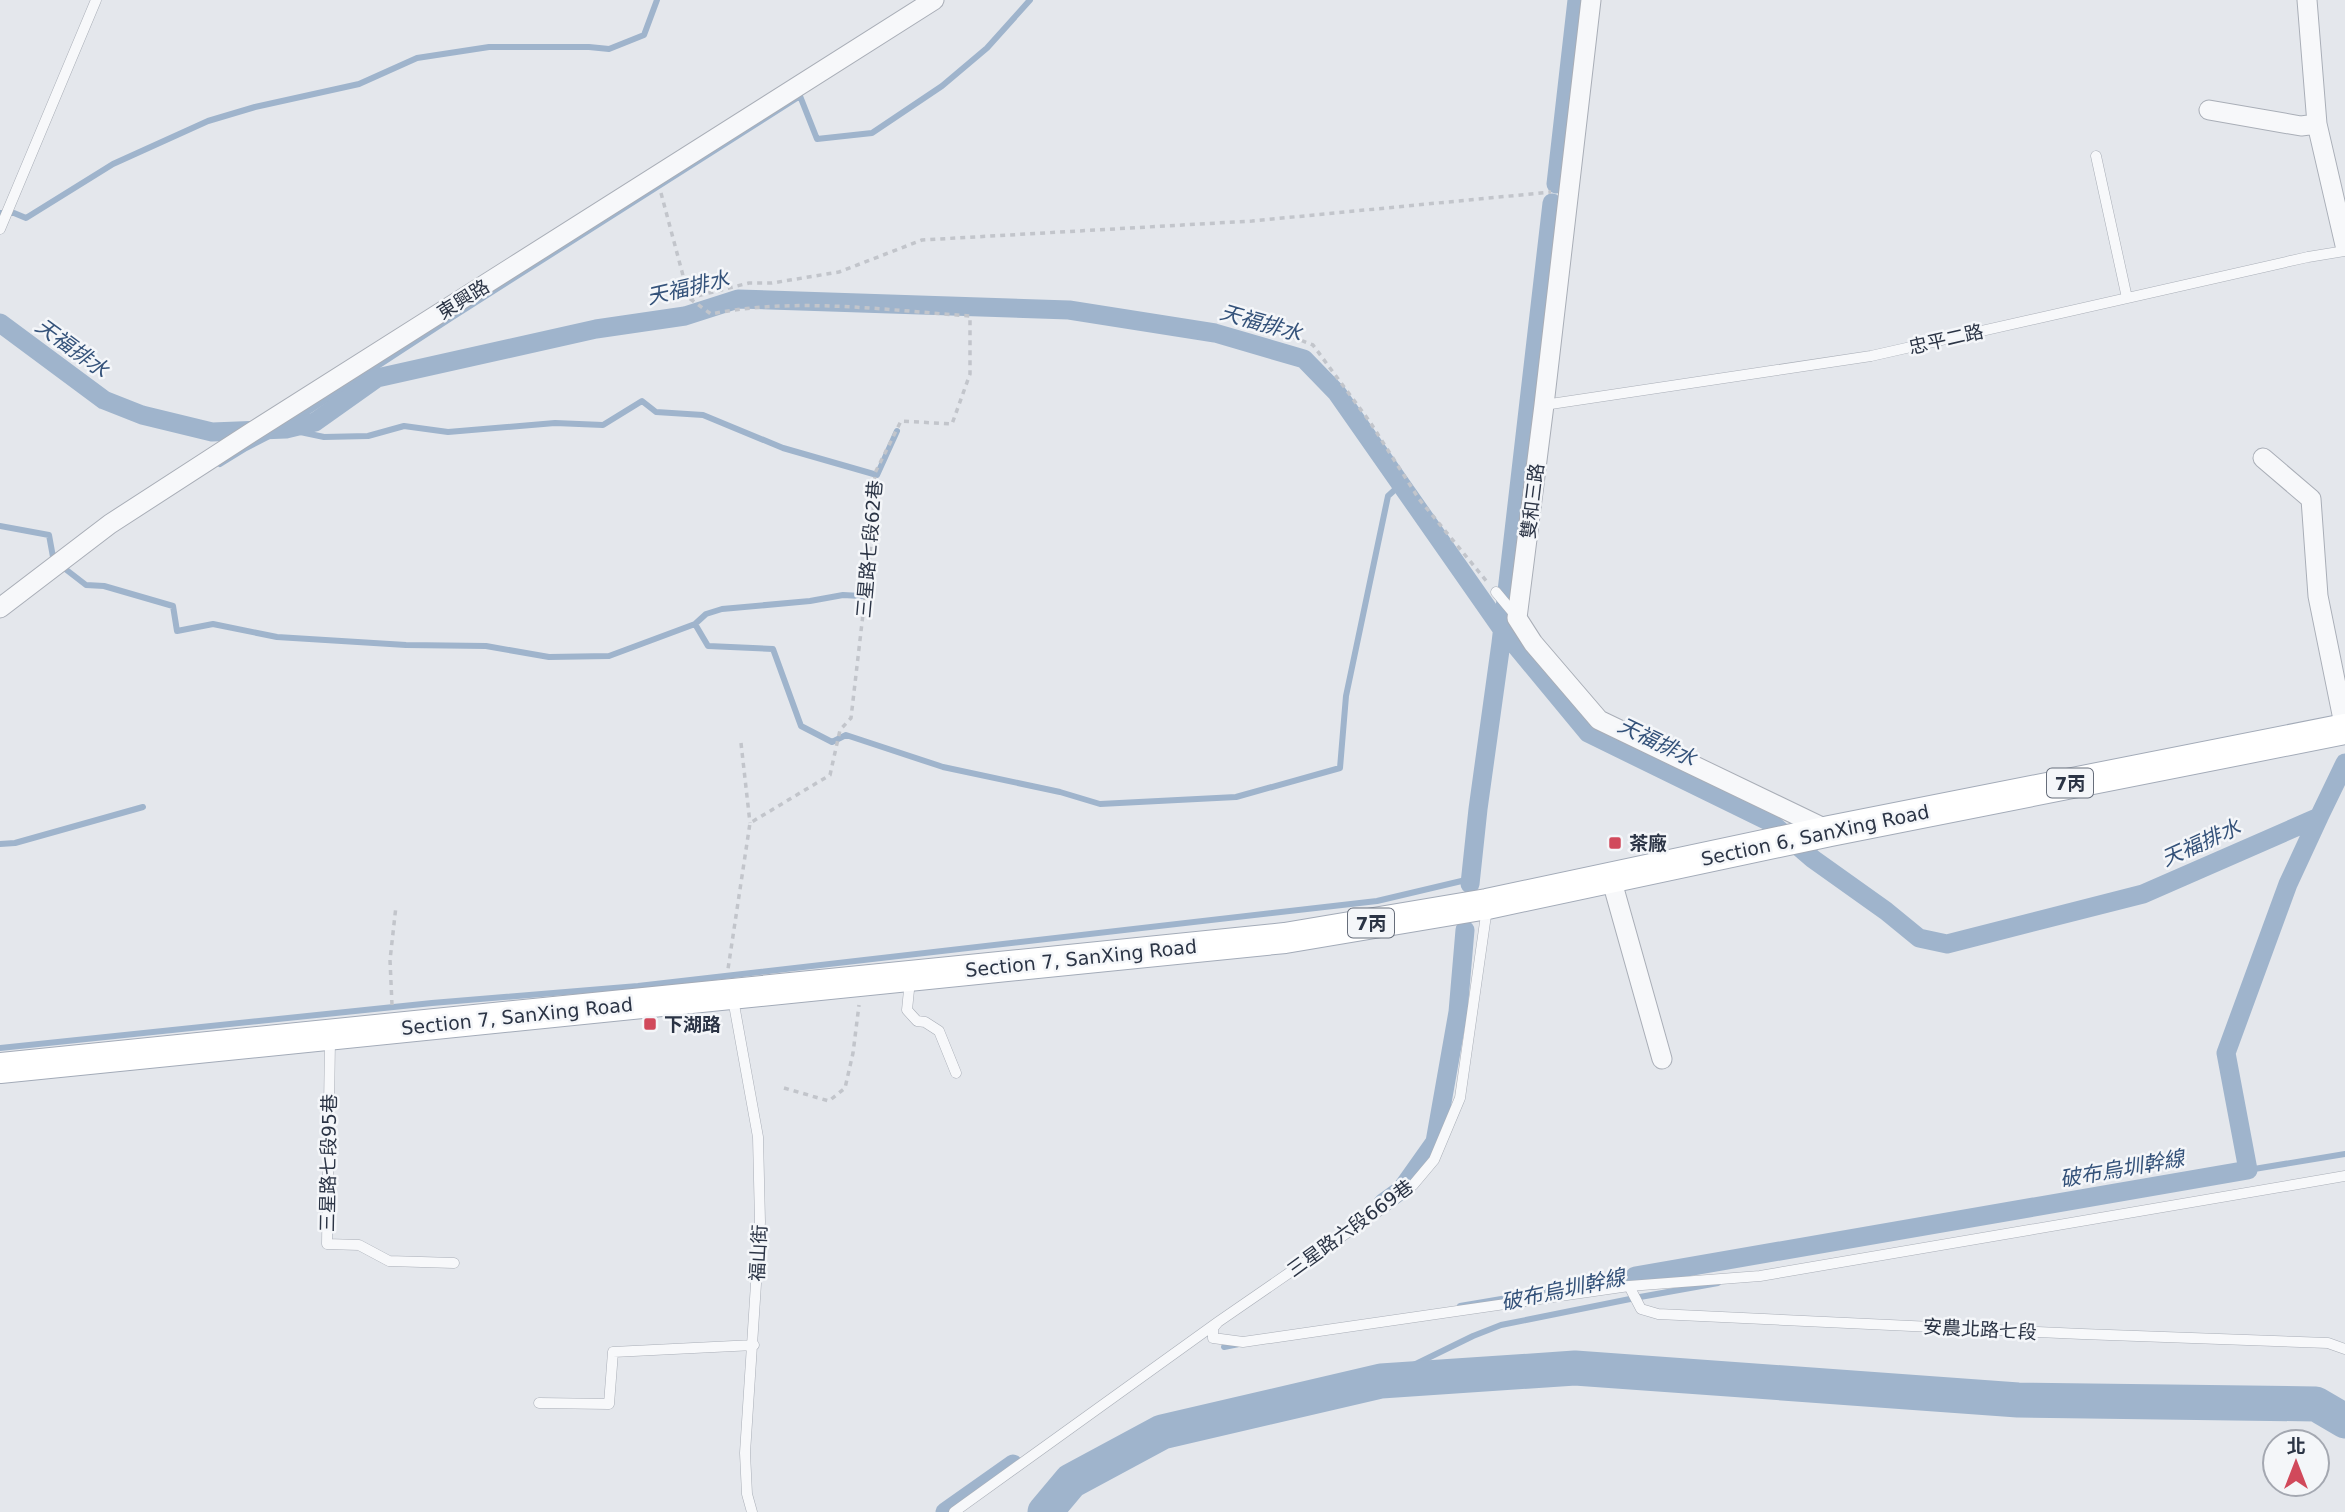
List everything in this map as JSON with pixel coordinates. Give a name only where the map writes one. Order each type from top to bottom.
[{"type":"main road","name":"Section 6, SanXing Road","points":[[1285,938],[1473,906],[1830,831],[2345,729]]},
{"type":"main road","name":"Section 7, SanXing Road","points":[[0,1068],[1285,938]]},
{"type":"street","name":"東興路","points":[[0,608],[110,524],[934,0]]},
{"type":"street","name":"雙和三路","points":[[1512,612],[1544,405],[1591,0]]},
{"type":"street","points":[[2307,0],[2317,124],[2345,245]]},
{"type":"street","points":[[2208,110],[2301,126],[2317,124]]},
{"type":"street","points":[[2263,458],[2311,499],[2318,596],[2345,729]]},
{"type":"street","points":[[1512,612],[1533,643],[1599,720],[1646,745],[1830,831]]},
{"type":"street","points":[[1611,878],[1662,1059]]},
{"type":"lane","points":[[0,229],[96,0]]},
{"type":"lane","points":[[2096,156],[2127,298]]},
{"type":"lane","name":"忠平二路","points":[[1544,405],[1871,356],[2345,251]]},
{"type":"lane","points":[[1496,592],[1512,612]]},
{"type":"lane","name":"三星路六段669巷","points":[[954,1512],[1413,1185],[1434,1160],[1460,1098],[1473,906]]},
{"type":"lane","points":[[910,976],[907,1010],[917,1021],[925,1022],[939,1031],[956,1073]]},
{"type":"lane","name":"福山街","points":[[728,995],[758,1137],[760,1222],[745,1453],[747,1494],[752,1512]]},
{"type":"lane","name":"三星路七段95巷","points":[[330,1035],[327,1244],[359,1245],[390,1261],[454,1263]]},
{"type":"lane","points":[[1218,1322],[1213,1328],[1213,1338],[1242,1342],[1629,1286],[1760,1276],[2345,1176]]},
{"type":"lane","name":"安農北路七段","points":[[1629,1286],[1641,1309],[1658,1314],[2082,1335],[2328,1343],[2345,1349]]},
{"type":"lane","points":[[539,1403],[609,1404],[613,1352],[754,1345]]},
{"type":"path","points":[[657,177],[690,300],[748,283],[772,283],[839,272],[922,240],[1252,221],[1543,192]]},
{"type":"path","name":"三星路七段62巷","points":[[690,300],[709,313],[813,305],[971,316],[971,374],[952,424],[901,421],[875,472],[872,536],[851,718],[841,730],[830,775],[750,823]]},
{"type":"path","points":[[1255,321],[1313,345],[1370,422],[1419,499],[1496,592]]},
{"type":"path","points":[[728,995],[750,823],[741,743]]},
{"type":"path","points":[[393,1028],[390,960],[396,906]]},
{"type":"path","points":[[784,1088],[829,1101],[845,1088],[853,1053],[862,982]]},
{"type":"waterway","points":[[0,213],[14,213],[26,218],[113,164],[208,121],[255,107],[359,84],[417,58],[489,47],[609,49],[644,35],[657,0]]},
{"type":"waterway","points":[[220,464],[275,433],[800,96],[817,139],[872,133],[942,86],[987,48],[1030,0]]},
{"type":"waterway","points":[[1556,184],[1577,0]]},
{"type":"waterway","points":[[1470,884],[1552,203]]},
{"type":"waterway","name":"天福排水","points":[[0,323],[104,400],[142,415],[212,432],[286,429],[315,422],[377,378],[596,329],[685,316],[738,299],[1069,310],[1215,333],[1304,359],[1337,393],[1502,629],[1588,733],[1770,822],[1813,859],[1919,938],[1947,944],[2143,894],[2319,817],[2345,763]]},
{"type":"waterway","points":[[286,429],[324,437],[368,436],[404,426],[448,432],[555,423],[603,425],[642,401],[656,412],[703,415],[783,448],[877,475],[897,431]]},
{"type":"waterway","points":[[0,526],[49,535],[53,557],[86,585],[104,586],[173,606],[177,631],[213,624],[277,637],[406,645],[486,646],[549,657],[609,656],[695,624],[708,646],[773,649],[801,726],[832,742],[846,735],[943,767],[1060,792],[1100,804],[1236,797],[1340,768],[1346,696],[1388,496],[1400,485]]},
{"type":"waterway","points":[[695,624],[706,614],[722,609],[810,601],[843,595],[861,596]]},
{"type":"waterway","points":[[0,844],[15,843],[143,807]]},
{"type":"waterway","name":"破布烏圳幹線","points":[[1635,1276],[2248,1170],[2226,1053],[2288,884],[2319,817]]},
{"type":"waterway","points":[[0,1048],[432,1003],[638,986],[1377,901],[1470,879]]},
{"type":"waterway","points":[[1383,1203],[1401,1190],[1435,1142],[1458,1012],[1465,930]]},
{"type":"waterway","points":[[2248,1170],[2345,1154]]},
{"type":"waterway","points":[[1460,1306],[1635,1276]]},
{"type":"waterway","name":"破布烏圳幹線","points":[[1381,1381],[1501,1325],[1718,1283]]},
{"type":"waterway","points":[[1224,1347],[1239,1344]]},
{"type":"waterway","points":[[1045,1512],[1071,1481],[1162,1432],[1381,1381],[1575,1368],[2018,1400],[2316,1404],[2345,1421]]},
{"type":"waterway","points":[[945,1512],[1013,1464]]},
{"type":"place","name":"茶廠","points":[[1615,843]]},
{"type":"place","name":"下湖路","points":[[650,1024]]}]
